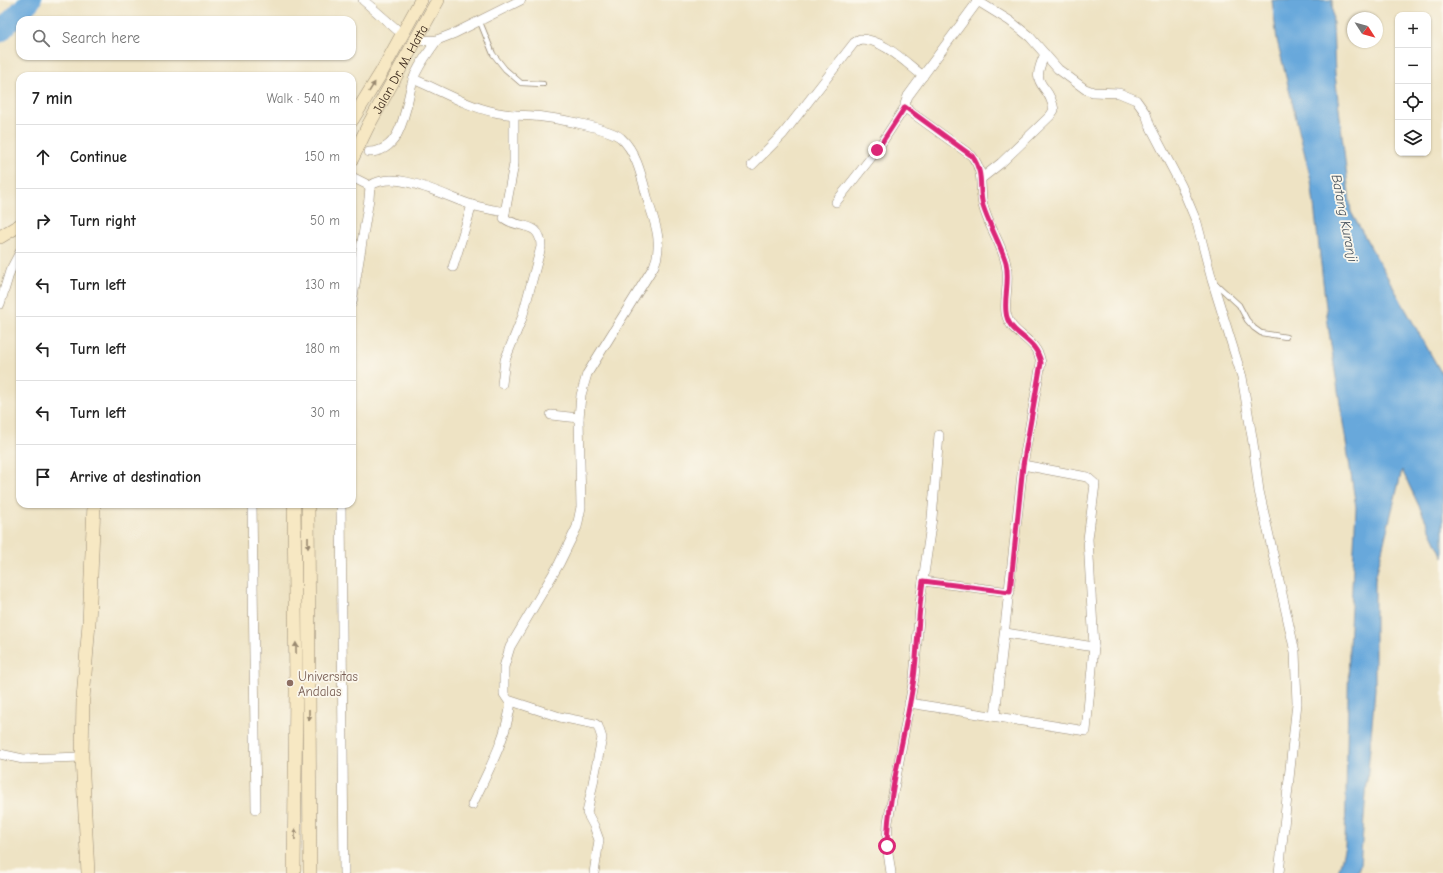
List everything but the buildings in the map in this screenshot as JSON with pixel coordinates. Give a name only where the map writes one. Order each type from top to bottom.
[{"type":"street","points":[[363,0],[402,34]]},
{"type":"street","name":"Jalan Dr. M. Hatta","points":[[356,113],[421,0]]},
{"type":"street","name":"Jalan Dr. M. Hatta","points":[[356,151],[368,126],[438,0]]},
{"type":"street","points":[[416,41],[437,40],[480,22],[521,0]]},
{"type":"street","points":[[836,202],[877,150],[905,107],[908,96],[982,2],[1030,37],[1058,70],[1085,89],[1093,92],[1118,93],[1136,100],[1146,114],[1150,126],[1184,191],[1204,242],[1212,280],[1242,377],[1259,491],[1295,652],[1296,703],[1279,873]]},
{"type":"street","points":[[752,166],[783,134],[854,43],[860,39],[872,41],[883,46],[923,76]]},
{"type":"street","points":[[369,152],[379,152],[389,146],[398,135],[413,79],[437,40]]},
{"type":"street","points":[[982,178],[1001,163],[1050,116],[1054,110],[1050,98],[1038,80],[1037,73],[1045,54]]},
{"type":"street","points":[[413,79],[477,107],[495,113],[551,118],[595,128],[620,137],[632,152],[643,181],[658,235],[658,256],[654,266],[587,374],[579,418],[580,508],[578,527],[559,564],[510,647],[504,667],[504,694],[511,702],[560,717],[595,724],[601,732],[601,745],[587,813],[599,840],[594,873]]},
{"type":"street","points":[[905,107],[972,156],[978,163],[982,178],[983,204],[1006,264],[1008,285],[1006,312],[1009,323],[1013,329],[1035,347],[1040,354],[1041,363],[1023,465],[1006,633],[995,716]]},
{"type":"street","points":[[502,384],[505,360],[522,318],[542,246],[538,233],[528,227],[510,222],[504,218],[512,184],[514,164],[514,115]]},
{"type":"street","points":[[356,179],[370,186]]},
{"type":"street","points":[[370,186],[377,181],[387,179],[404,182],[472,205],[505,212]]},
{"type":"street","points":[[356,279],[370,186]]},
{"type":"street","points":[[453,267],[472,205]]},
{"type":"street","points":[[0,237],[16,227]]},
{"type":"street","points":[[0,304],[10,271],[16,260]]},
{"type":"street","points":[[551,415],[579,418]]},
{"type":"street","points":[[890,873],[887,846],[888,822],[914,678],[923,581],[932,518],[939,435]]},
{"type":"street","points":[[909,703],[1086,731],[1094,647],[1088,538],[1095,484],[1087,477],[1023,465]]},
{"type":"street","points":[[88,873],[82,757],[83,699],[89,623],[94,508]]},
{"type":"street","points":[[252,508],[256,809]]},
{"type":"street","points":[[294,508],[296,690],[294,873]]},
{"type":"street","points":[[308,508],[310,873]]},
{"type":"street","points":[[341,508],[344,873]]},
{"type":"street","points":[[923,581],[1010,592]]},
{"type":"street","points":[[1006,633],[1094,647]]},
{"type":"street","points":[[472,805],[497,755],[508,723],[511,702]]},
{"type":"street","points":[[0,754],[23,759],[82,757]]},
{"type":"lane","points":[[480,22],[493,54],[505,69],[521,82],[543,84]]},
{"type":"lane","points":[[1212,280],[1239,305],[1247,320],[1254,328],[1262,333],[1286,337]]},
{"type":"water","name":"Batang Kuranji","points":[[1272,0],[1332,0],[1335,74],[1351,212],[1443,376],[1443,557],[1402,470],[1375,579],[1375,689],[1360,865],[1357,873],[1338,873],[1345,846],[1349,647],[1356,507],[1329,332],[1311,180],[1277,40]]},
{"type":"waterway","points":[[0,32],[31,0]]},
{"type":"place","name":"Universitas Andalas","points":[[290,683]]},
{"type":"route","points":[[877,150],[905,107],[972,156],[978,163],[982,178],[983,204],[1006,264],[1008,285],[1006,312],[1009,323],[1013,329],[1028,339],[1035,347],[1040,354],[1041,363],[1023,465],[1010,592],[923,581],[914,678],[893,785],[888,822],[887,846]]}]
